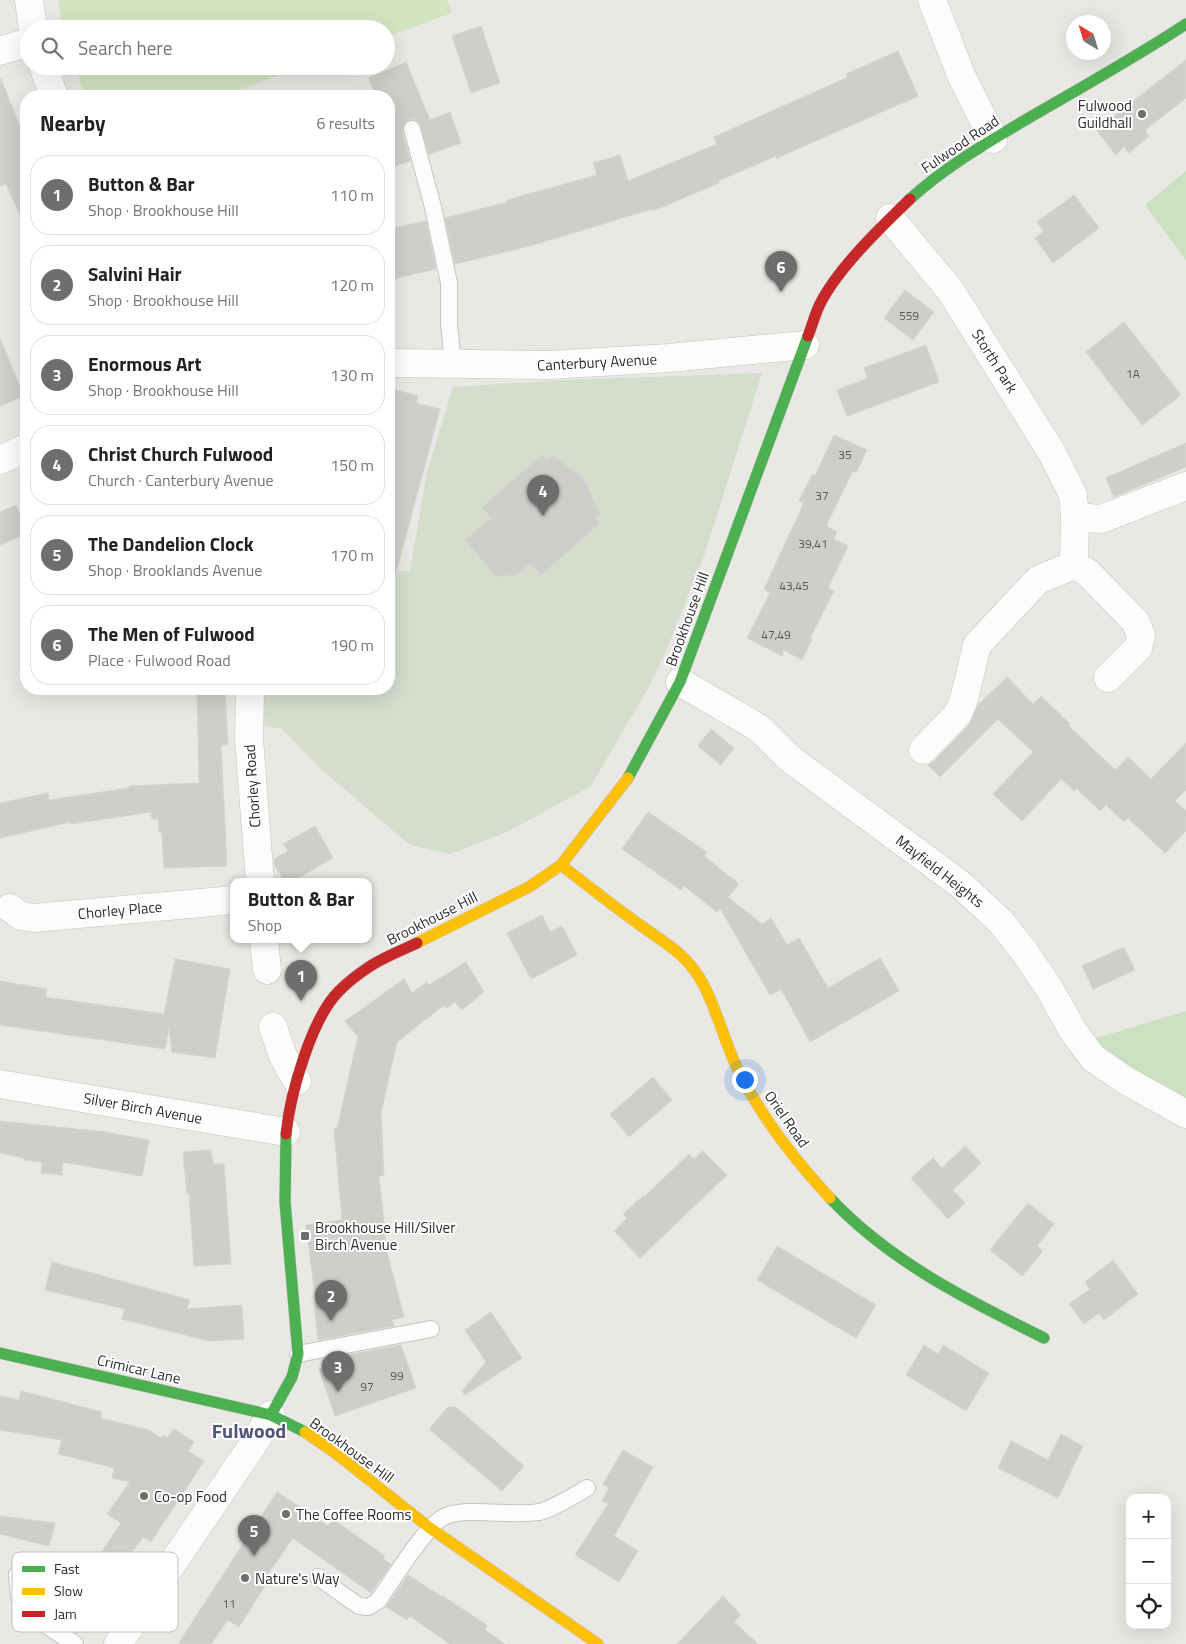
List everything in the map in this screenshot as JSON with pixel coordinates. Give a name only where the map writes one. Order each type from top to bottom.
[{"type":"street","points":[[29,0],[32,20]]},
{"type":"street","points":[[932,0],[961,75],[992,139]]},
{"type":"street","name":"Fulwood Road","points":[[805,345],[820,304],[838,275],[890,218],[929,182],[992,139],[1154,45],[1186,24]]},
{"type":"street","points":[[0,51],[20,45]]},
{"type":"street","points":[[46,75],[52,90]]},
{"type":"street","name":"Storth Park","points":[[890,218],[950,290],[1052,454],[1073,495],[1075,517],[1074,566]]},
{"type":"street","name":"Canterbury Avenue","points":[[395,363],[549,365],[669,358],[805,345]]},
{"type":"street","name":"Brookhouse Hill","points":[[598,1644],[430,1528],[334,1452],[302,1430],[271,1415],[292,1377],[298,1354],[285,1202],[286,1132],[297,1081],[308,1045],[320,1018],[338,992],[367,968],[529,887],[561,865],[630,775],[680,682],[805,345]]},
{"type":"street","points":[[0,460],[20,451]]},
{"type":"street","points":[[1075,517],[1101,519],[1186,486]]},
{"type":"street","points":[[923,750],[958,714],[964,699],[976,645],[1038,580],[1074,566],[1087,572],[1135,621],[1141,635],[1138,648],[1108,678]]},
{"type":"street","name":"Mayfield Heights","points":[[680,682],[759,728],[789,758],[960,884],[1000,921],[1024,951],[1049,988],[1072,1031],[1093,1058],[1125,1080],[1186,1114]]},
{"type":"street","name":"Chorley Road","points":[[250,695],[249,739],[260,878]]},
{"type":"street","name":"Oriel Road","points":[[561,865],[668,946],[693,968],[748,1088],[779,1136],[816,1182],[858,1226],[904,1261],[963,1298],[1044,1338]]},
{"type":"street","name":"Chorley Place","points":[[10,908],[20,916],[34,918],[230,900]]},
{"type":"street","points":[[264,943],[266,970]]},
{"type":"street","points":[[273,1027],[283,1056],[297,1081]]},
{"type":"street","name":"Silver Birch Avenue","points":[[0,1084],[286,1132]]},
{"type":"street","name":"Crimicar Lane","points":[[0,1353],[271,1415]]},
{"type":"street","points":[[178,1554],[271,1415]]},
{"type":"street","points":[[118,1644],[126,1632]]},
{"type":"lane","points":[[412,129],[433,207],[449,283],[449,323],[453,365]]},
{"type":"lane","points":[[298,1354],[431,1329]]},
{"type":"lane","points":[[318,1577],[359,1606],[368,1607],[378,1601],[430,1528],[444,1516],[478,1512],[520,1514],[542,1512],[587,1488]]},
{"type":"lane","points":[[56,1632],[75,1644]]},
{"type":"green space","points":[[58,0],[447,0],[452,13],[395,34],[395,20],[61,20]]},
{"type":"green space","points":[[78,75],[280,75],[239,90],[83,90]]},
{"type":"green space","points":[[1186,171],[1186,260],[1145,205]]},
{"type":"green space","points":[[762,373],[704,556],[669,644],[650,685],[591,786],[507,832],[450,854],[410,845],[322,770],[282,729],[262,725],[264,695],[395,695],[395,571],[410,571],[427,472],[453,387],[562,380]]},
{"type":"green space","points":[[1186,1011],[1186,1125],[1090,1074],[1070,1046]]},
{"type":"building","points":[[481,26],[500,83],[471,93],[452,36]]},
{"type":"building","points":[[898,51],[918,96],[777,158],[776,156],[718,181],[719,183],[653,211],[652,209],[530,246],[455,264],[445,218],[508,202],[507,200],[597,175],[593,163],[620,155],[628,181],[717,144],[714,137],[848,77],[846,74]]},
{"type":"building","name":"Fulwood Guildhall","points":[[1186,60],[1186,98],[1145,130],[1149,136],[1129,153],[1124,147],[1116,155],[1096,130]]},
{"type":"building","points":[[406,62],[430,120],[450,112],[461,143],[429,154],[419,122],[414,119],[409,120],[405,122],[402,131],[410,161],[395,166],[395,90],[374,90],[369,78],[376,75],[395,75],[395,67]]},
{"type":"building","points":[[1,79],[20,127],[20,215],[6,184],[0,186]]},
{"type":"building","points":[[1074,195],[1099,228],[1053,263],[1035,238],[1044,231],[1037,222]]},
{"type":"building","points":[[426,221],[436,269],[395,279],[395,228]]},
{"type":"building","points":[[905,290],[934,312],[913,340],[884,318]]},
{"type":"building","points":[[1124,322],[1181,395],[1142,425],[1086,352]]},
{"type":"building","points":[[0,338],[20,386],[20,398],[0,406]]},
{"type":"building","points":[[926,345],[939,382],[847,416],[837,390],[868,378],[864,368]]},
{"type":"building","points":[[395,390],[418,396],[416,403],[440,409],[396,573]]},
{"type":"building","points":[[834,435],[867,450],[856,473],[853,471],[826,526],[837,532],[834,539],[848,546],[828,588],[834,591],[810,638],[812,639],[802,660],[784,650],[782,656],[747,638],[770,593],[764,589],[804,503],[799,501],[812,475],[815,476]]},
{"type":"building","points":[[1186,443],[1186,467],[1114,497],[1106,478]]},
{"type":"building","points":[[542,455],[547,460],[552,456],[582,476],[600,514],[595,518],[600,523],[541,575],[530,563],[516,575],[496,576],[465,540],[491,518],[482,507]]},
{"type":"building","points":[[16,505],[20,514],[20,537],[0,545],[0,512]]},
{"type":"building","points":[[1007,677],[1033,704],[1041,696],[1115,770],[1128,757],[1151,779],[1186,743],[1186,790],[1175,801],[1186,811],[1186,831],[1165,853],[1128,818],[1124,822],[1106,805],[1100,811],[1076,788],[1074,791],[1061,779],[1022,821],[993,794],[1033,752],[998,719],[940,777],[928,765],[969,725],[978,705]]},
{"type":"building","points":[[197,695],[225,695],[228,744],[221,745],[227,866],[164,868],[162,832],[159,832],[158,819],[152,819],[151,812],[71,824],[71,822],[0,838],[0,803],[48,793],[49,800],[129,788],[129,786],[199,783]]},
{"type":"building","points":[[711,729],[734,748],[721,765],[698,746]]},
{"type":"building","points":[[648,812],[707,852],[704,856],[739,884],[728,897],[762,924],[771,918],[787,945],[799,938],[828,988],[880,958],[899,991],[810,1042],[781,989],[770,995],[720,908],[717,912],[684,886],[681,890],[622,849]]},
{"type":"building","points":[[315,826],[333,858],[298,878],[283,878],[274,864],[274,859],[288,851],[283,844]]},
{"type":"building","points":[[542,915],[550,932],[562,926],[577,955],[531,979],[507,933]]},
{"type":"building","points":[[1124,947],[1135,970],[1093,989],[1082,966]]},
{"type":"building","points":[[175,959],[230,969],[215,1058],[172,1052],[169,1027],[165,1049],[0,1025],[0,981],[47,989],[45,997],[164,1014]]},
{"type":"building","points":[[466,962],[484,992],[462,1010],[455,1002],[446,1008],[444,1005],[397,1042],[381,1113],[384,1175],[379,1176],[387,1252],[404,1317],[392,1320],[394,1326],[318,1340],[314,1303],[316,1303],[306,1225],[342,1220],[334,1129],[337,1129],[358,1037],[345,1021],[404,979],[412,993],[427,982],[429,985]]},
{"type":"building","points":[[653,1077],[672,1100],[629,1137],[610,1114]]},
{"type":"building","points":[[0,1121],[105,1132],[149,1140],[142,1176],[63,1162],[62,1175],[41,1173],[42,1162],[24,1160],[24,1158],[0,1153]]},
{"type":"building","points":[[965,1146],[981,1163],[953,1190],[965,1203],[948,1219],[911,1178],[933,1158],[942,1168]]},
{"type":"building","points":[[211,1150],[213,1164],[224,1164],[231,1264],[194,1266],[189,1194],[187,1194],[183,1152]]},
{"type":"building","points":[[703,1151],[727,1175],[640,1258],[614,1231],[627,1218],[623,1214],[644,1197],[689,1154],[694,1159]]},
{"type":"building","points":[[1028,1203],[1054,1224],[1037,1246],[1043,1251],[1022,1276],[990,1250]]},
{"type":"building","points":[[777,1246],[876,1305],[856,1338],[757,1280]]},
{"type":"building","points":[[1113,1260],[1138,1294],[1104,1320],[1099,1313],[1084,1324],[1069,1304],[1090,1289],[1085,1282]]},
{"type":"building","points":[[52,1262],[190,1300],[187,1309],[242,1305],[244,1339],[209,1341],[122,1319],[125,1309],[45,1290]]},
{"type":"building","points":[[491,1312],[522,1358],[465,1395],[462,1391],[486,1362],[465,1330]]},
{"type":"building","points":[[401,1345],[416,1388],[335,1416],[319,1369],[322,1368],[321,1360]]},
{"type":"building","points":[[924,1345],[938,1354],[943,1345],[989,1373],[966,1411],[906,1375]]},
{"type":"building","points":[[21,1391],[102,1412],[100,1418],[149,1430],[161,1438],[163,1435],[167,1438],[174,1429],[194,1442],[188,1451],[204,1461],[151,1542],[143,1537],[132,1552],[102,1552],[121,1523],[107,1514],[130,1482],[112,1478],[114,1468],[58,1454],[62,1440],[0,1430],[0,1396],[19,1400]]},
{"type":"building","points":[[448,1407],[456,1407],[524,1466],[502,1491],[429,1429]]},
{"type":"building","points":[[1061,1434],[1083,1446],[1058,1498],[998,1468],[1011,1441],[1048,1460]]},
{"type":"building","points":[[623,1450],[653,1467],[614,1536],[638,1551],[619,1582],[575,1555],[608,1504],[602,1501],[609,1488],[603,1484]]},
{"type":"building","points":[[277,1492],[328,1526],[333,1519],[385,1556],[383,1559],[391,1564],[371,1593],[293,1538],[268,1574],[271,1576],[239,1627],[228,1620],[211,1644],[178,1644]]},
{"type":"building","points":[[0,1516],[55,1523],[49,1546],[0,1534]]},
{"type":"building","points":[[408,1575],[487,1625],[484,1629],[505,1644],[450,1644],[410,1616],[407,1620],[386,1607]]},
{"type":"building","points":[[723,1596],[741,1615],[734,1622],[758,1644],[677,1644]]},
{"type":"traffic: fast","points":[[910,199],[953,165],[984,145],[1129,60],[1186,24]]},
{"type":"traffic: fast","points":[[628,778],[680,682],[808,336]]},
{"type":"traffic: fast","points":[[271,1415],[292,1377],[298,1354],[285,1202],[286,1134]]},
{"type":"traffic: fast","points":[[830,1198],[853,1221],[903,1260],[958,1294],[1044,1338]]},
{"type":"traffic: fast","points":[[0,1353],[271,1415],[305,1432]]},
{"type":"traffic: slow","points":[[417,943],[529,887],[561,865],[628,778]]},
{"type":"traffic: slow","points":[[561,865],[683,957],[695,971],[707,991],[743,1080],[789,1151],[830,1198]]},
{"type":"traffic: slow","points":[[305,1432],[334,1452],[430,1528],[598,1644]]},
{"type":"traffic: jam","points":[[808,336],[820,304],[838,276],[861,248],[910,199]]},
{"type":"traffic: jam","points":[[286,1134],[297,1079],[311,1038],[329,1004],[342,988],[363,971],[417,943]]},
{"type":"place","name":"Fulwood Guildhall","points":[[1142,114]]},
{"type":"place","name":"The Men of Fulwood","points":[[781,292]]},
{"type":"place","name":"Christ Church Fulwood","points":[[543,516]]},
{"type":"place","name":"Button & Bar","points":[[301,1001]]},
{"type":"place","name":"Brookhouse Hill/Silver Birch Avenue","points":[[305,1236]]},
{"type":"place","name":"Salvini Hair","points":[[331,1321]]},
{"type":"place","name":"Enormous Art","points":[[338,1392]]},
{"type":"place","name":"Co-op Food","points":[[144,1496]]},
{"type":"place","name":"The Coffee Rooms","points":[[286,1514]]},
{"type":"place","name":"The Dandelion Clock","points":[[254,1556]]},
{"type":"place","name":"Nature's Way","points":[[245,1578]]},
{"type":"district","name":"Fulwood","points":[[249,1430]]}]
